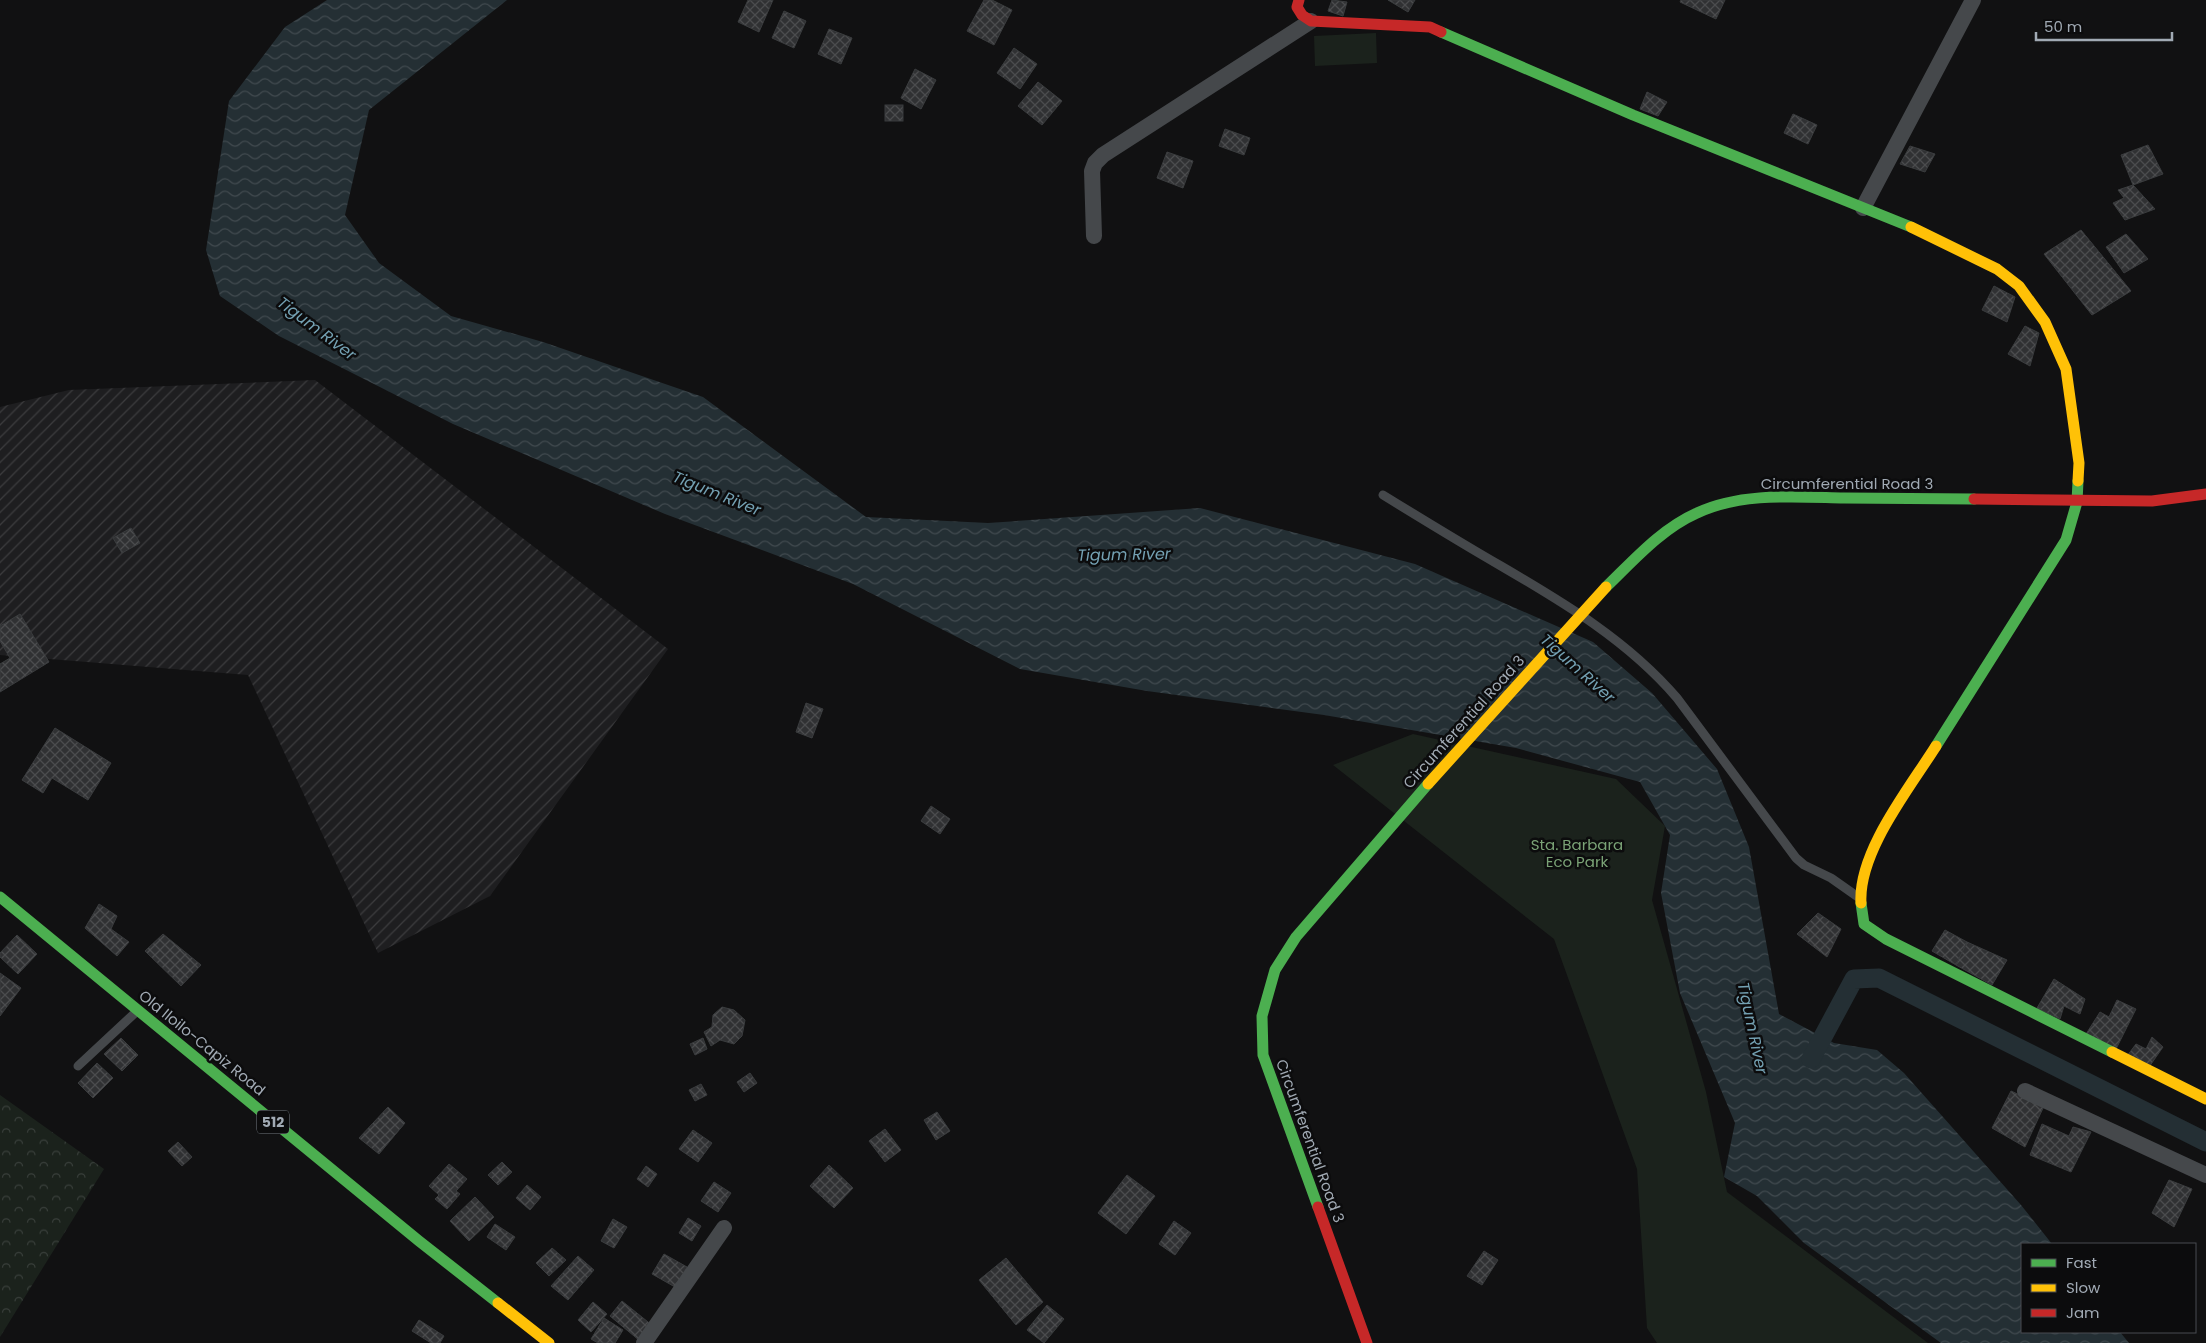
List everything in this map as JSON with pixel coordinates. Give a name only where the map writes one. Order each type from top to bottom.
[{"type":"main road","points":[[1298,0],[1297,7],[1302,15],[1311,21],[1430,27],[1633,115],[1910,227],[1997,269],[2019,286],[2045,322],[2066,369],[2079,463],[2077,500],[2066,540],[1875,843],[1863,869],[1859,898],[1864,924],[1886,940],[2206,1099]]},
{"type":"main road","name":"Circumferential Road 3","points":[[1367,1343],[1263,1055],[1262,1016],[1275,970],[1296,937],[1428,784],[1606,586],[1664,532],[1697,512],[1743,500],[1791,497],[2152,501],[2206,494]]},
{"type":"main road","name":"Old Iloilo-Capiz Road","points":[[0,897],[419,1241],[550,1343]]},
{"type":"street","points":[[1863,208],[1973,0]]},
{"type":"street","points":[[1094,236],[1092,170],[1095,163],[1103,155],[1311,21]]},
{"type":"street","points":[[2025,1091],[2206,1176]]},
{"type":"street","points":[[644,1343],[724,1228]]},
{"type":"lane","points":[[1383,495],[1578,612],[1632,652],[1657,675],[1677,698],[1796,858],[1804,865],[1832,878],[1859,898]]},
{"type":"lane","points":[[78,1066],[138,1010]]},
{"type":"shaded area","points":[[315,380],[668,649],[490,896],[378,953],[248,675],[0,655],[0,407],[69,390]]},
{"type":"green space","points":[[1376,33],[1377,63],[1315,66],[1314,36]]},
{"type":"green space","name":"Sta. Barbara Eco Park","points":[[1413,734],[1616,779],[1665,826],[1652,900],[1706,1092],[1727,1192],[1928,1343],[1657,1343],[1647,1328],[1637,1169],[1554,939],[1333,765]]},
{"type":"green space","points":[[0,1095],[104,1169],[0,1337]]},
{"type":"water","name":"Tigum River","points":[[327,0],[507,0],[369,110],[345,215],[379,263],[451,316],[543,342],[703,397],[866,517],[988,523],[1200,508],[1415,564],[1593,642],[1652,693],[1717,769],[1749,847],[1779,1014],[1834,1043],[1877,1050],[1904,1073],[2021,1205],[2051,1243],[2021,1243],[2021,1333],[2121,1333],[2129,1343],[1941,1343],[1804,1243],[1757,1196],[1724,1177],[1735,1123],[1680,993],[1661,893],[1670,835],[1640,782],[1516,748],[1324,715],[1147,691],[1020,669],[853,584],[665,514],[453,424],[279,336],[220,296],[206,250],[229,101],[285,27]]},
{"type":"building","points":[[748,0],[773,0],[759,32],[738,22]]},
{"type":"building","points":[[984,0],[992,0],[1012,10],[994,45],[967,31]]},
{"type":"building","points":[[1332,0],[1347,2],[1343,16],[1328,11]]},
{"type":"building","points":[[1388,0],[1415,0],[1408,12]]},
{"type":"building","points":[[1681,0],[1725,0],[1716,19],[1680,2]]},
{"type":"building","points":[[784,11],[806,21],[794,48],[772,38]]},
{"type":"building","points":[[829,29],[852,38],[841,64],[818,54]]},
{"type":"building","points":[[1014,48],[1037,64],[1020,89],[997,73]]},
{"type":"building","points":[[915,69],[936,80],[921,109],[901,98]]},
{"type":"building","points":[[1038,82],[1062,101],[1042,125],[1018,106]]},
{"type":"building","points":[[1647,92],[1667,102],[1658,116],[1640,109]]},
{"type":"building","points":[[885,105],[903,105],[903,121],[885,121]]},
{"type":"building","points":[[1793,114],[1817,125],[1808,144],[1784,133]]},
{"type":"building","points":[[1225,129],[1250,138],[1244,155],[1219,146]]},
{"type":"building","points":[[2148,145],[2163,174],[2133,185],[2121,155]]},
{"type":"building","points":[[1910,146],[1935,154],[1925,172],[1900,164]]},
{"type":"building","points":[[1167,152],[1193,161],[1183,188],[1157,178]]},
{"type":"building","points":[[2133,185],[2155,209],[2125,220],[2113,203],[2124,198],[2118,190]]},
{"type":"building","points":[[2081,230],[2131,291],[2092,315],[2044,254]]},
{"type":"building","points":[[2126,234],[2148,259],[2124,273],[2106,247]]},
{"type":"building","points":[[1994,286],[2015,297],[2007,322],[1982,310]]},
{"type":"building","points":[[2025,326],[2039,333],[2030,366],[2008,354]]},
{"type":"building","points":[[131,528],[140,543],[122,553],[113,538]]},
{"type":"building","points":[[20,614],[49,662],[0,692],[0,664],[10,658],[0,641],[0,626]]},
{"type":"building","points":[[806,703],[823,709],[812,738],[796,732]]},
{"type":"building","points":[[55,728],[111,763],[88,800],[52,778],[43,793],[22,780]]},
{"type":"building","points":[[931,806],[950,819],[940,834],[921,821]]},
{"type":"building","points":[[99,904],[117,916],[111,929],[129,942],[117,956],[85,928]]},
{"type":"building","points":[[1818,913],[1841,929],[1827,957],[1797,934]]},
{"type":"building","points":[[1945,930],[1967,942],[1956,965],[1932,951]]},
{"type":"building","points":[[163,934],[201,965],[181,986],[145,951]]},
{"type":"building","points":[[17,935],[37,954],[18,974],[0,957],[0,953]]},
{"type":"building","points":[[1967,942],[2007,960],[1992,985],[1956,965]]},
{"type":"building","points":[[0,973],[21,988],[0,1016]]},
{"type":"building","points":[[2054,979],[2085,999],[2080,1014],[2064,1006],[2060,1019],[2037,1008]]},
{"type":"building","points":[[2117,1000],[2136,1009],[2115,1051],[2086,1034],[2100,1012],[2109,1017]]},
{"type":"building","points":[[722,1007],[734,1010],[745,1020],[742,1036],[734,1044],[720,1040],[711,1046],[704,1032],[712,1027],[713,1015]]},
{"type":"building","points":[[2152,1037],[2163,1047],[2149,1067],[2127,1056],[2136,1044],[2146,1049]]},
{"type":"building","points":[[121,1038],[138,1055],[122,1071],[104,1054]]},
{"type":"building","points":[[703,1038],[707,1049],[695,1055],[690,1044]]},
{"type":"building","points":[[97,1063],[113,1078],[93,1098],[78,1083]]},
{"type":"building","points":[[750,1073],[757,1083],[744,1092],[737,1082]]},
{"type":"building","points":[[701,1084],[707,1095],[695,1101],[689,1090]]},
{"type":"building","points":[[2011,1091],[2044,1106],[2025,1147],[1992,1128]]},
{"type":"building","points":[[388,1107],[405,1123],[379,1154],[359,1138]]},
{"type":"building","points":[[937,1112],[950,1131],[936,1140],[924,1120]]},
{"type":"building","points":[[2042,1124],[2069,1136],[2073,1127],[2091,1132],[2071,1172],[2030,1155]]},
{"type":"building","points":[[885,1129],[901,1150],[885,1162],[869,1141]]},
{"type":"building","points":[[693,1130],[712,1143],[698,1162],[679,1149]]},
{"type":"building","points":[[178,1142],[192,1157],[182,1166],[168,1151]]},
{"type":"building","points":[[502,1162],[512,1172],[498,1185],[488,1175]]},
{"type":"building","points":[[449,1164],[467,1179],[456,1191],[460,1194],[447,1209],[435,1199],[439,1195],[429,1186]]},
{"type":"building","points":[[829,1165],[853,1188],[834,1208],[810,1186]]},
{"type":"building","points":[[646,1166],[657,1174],[648,1187],[637,1179]]},
{"type":"building","points":[[1127,1175],[1155,1196],[1126,1234],[1098,1213]]},
{"type":"building","points":[[2169,1180],[2192,1189],[2174,1227],[2152,1213]]},
{"type":"building","points":[[714,1182],[731,1193],[718,1212],[701,1201]]},
{"type":"building","points":[[527,1185],[541,1197],[530,1210],[516,1198]]},
{"type":"building","points":[[475,1197],[494,1217],[469,1241],[450,1221]]},
{"type":"building","points":[[688,1218],[701,1226],[692,1241],[679,1233]]},
{"type":"building","points":[[613,1219],[627,1227],[614,1248],[601,1241]]},
{"type":"building","points":[[1174,1221],[1191,1233],[1175,1255],[1159,1244]]},
{"type":"building","points":[[495,1224],[515,1237],[506,1250],[487,1237]]},
{"type":"building","points":[[552,1248],[566,1260],[549,1276],[536,1263]]},
{"type":"building","points":[[1484,1251],[1498,1260],[1482,1285],[1467,1276]]},
{"type":"building","points":[[664,1254],[687,1267],[675,1287],[652,1274]]},
{"type":"building","points":[[578,1256],[594,1270],[568,1300],[551,1286]]},
{"type":"building","points":[[1006,1258],[1043,1302],[1016,1325],[979,1280]]},
{"type":"building","points":[[622,1301],[653,1326],[640,1341],[610,1316]]},
{"type":"building","points":[[593,1302],[607,1314],[591,1332],[578,1320]]},
{"type":"building","points":[[1047,1305],[1064,1319],[1044,1343],[1027,1330]]},
{"type":"building","points":[[604,1318],[623,1330],[615,1343],[598,1343],[591,1339]]},
{"type":"building","points":[[419,1320],[444,1336],[440,1343],[431,1343],[412,1331]]},
{"type":"waterway","points":[[1811,1059],[1854,979],[1879,978],[2206,1142]]},
{"type":"traffic: fast","points":[[1441,32],[1633,115],[1911,227]]},
{"type":"traffic: fast","points":[[1936,746],[2066,540],[2077,502],[2078,481]]},
{"type":"traffic: fast","points":[[1606,587],[1660,536],[1684,520],[1714,506],[1769,497],[1974,499]]},
{"type":"traffic: fast","points":[[1318,1207],[1263,1055],[1262,1016],[1275,970],[1296,937],[1428,784]]},
{"type":"traffic: fast","points":[[0,897],[419,1241],[498,1303]]},
{"type":"traffic: fast","points":[[1861,903],[1864,924],[1886,939],[2112,1052]]},
{"type":"traffic: slow","points":[[1911,227],[1997,269],[2019,286],[2045,322],[2066,369],[2079,463],[2078,481]]},
{"type":"traffic: slow","points":[[1428,784],[1606,587]]},
{"type":"traffic: slow","points":[[1861,903],[1862,883],[1876,842],[1936,746]]},
{"type":"traffic: slow","points":[[2112,1052],[2206,1099]]},
{"type":"traffic: slow","points":[[498,1303],[549,1343]]},
{"type":"traffic: jam","points":[[1299,0],[1297,7],[1302,15],[1311,21],[1430,27],[1441,32]]},
{"type":"traffic: jam","points":[[1974,499],[2152,501],[2206,494]]},
{"type":"traffic: jam","points":[[1318,1207],[1367,1343]]}]
